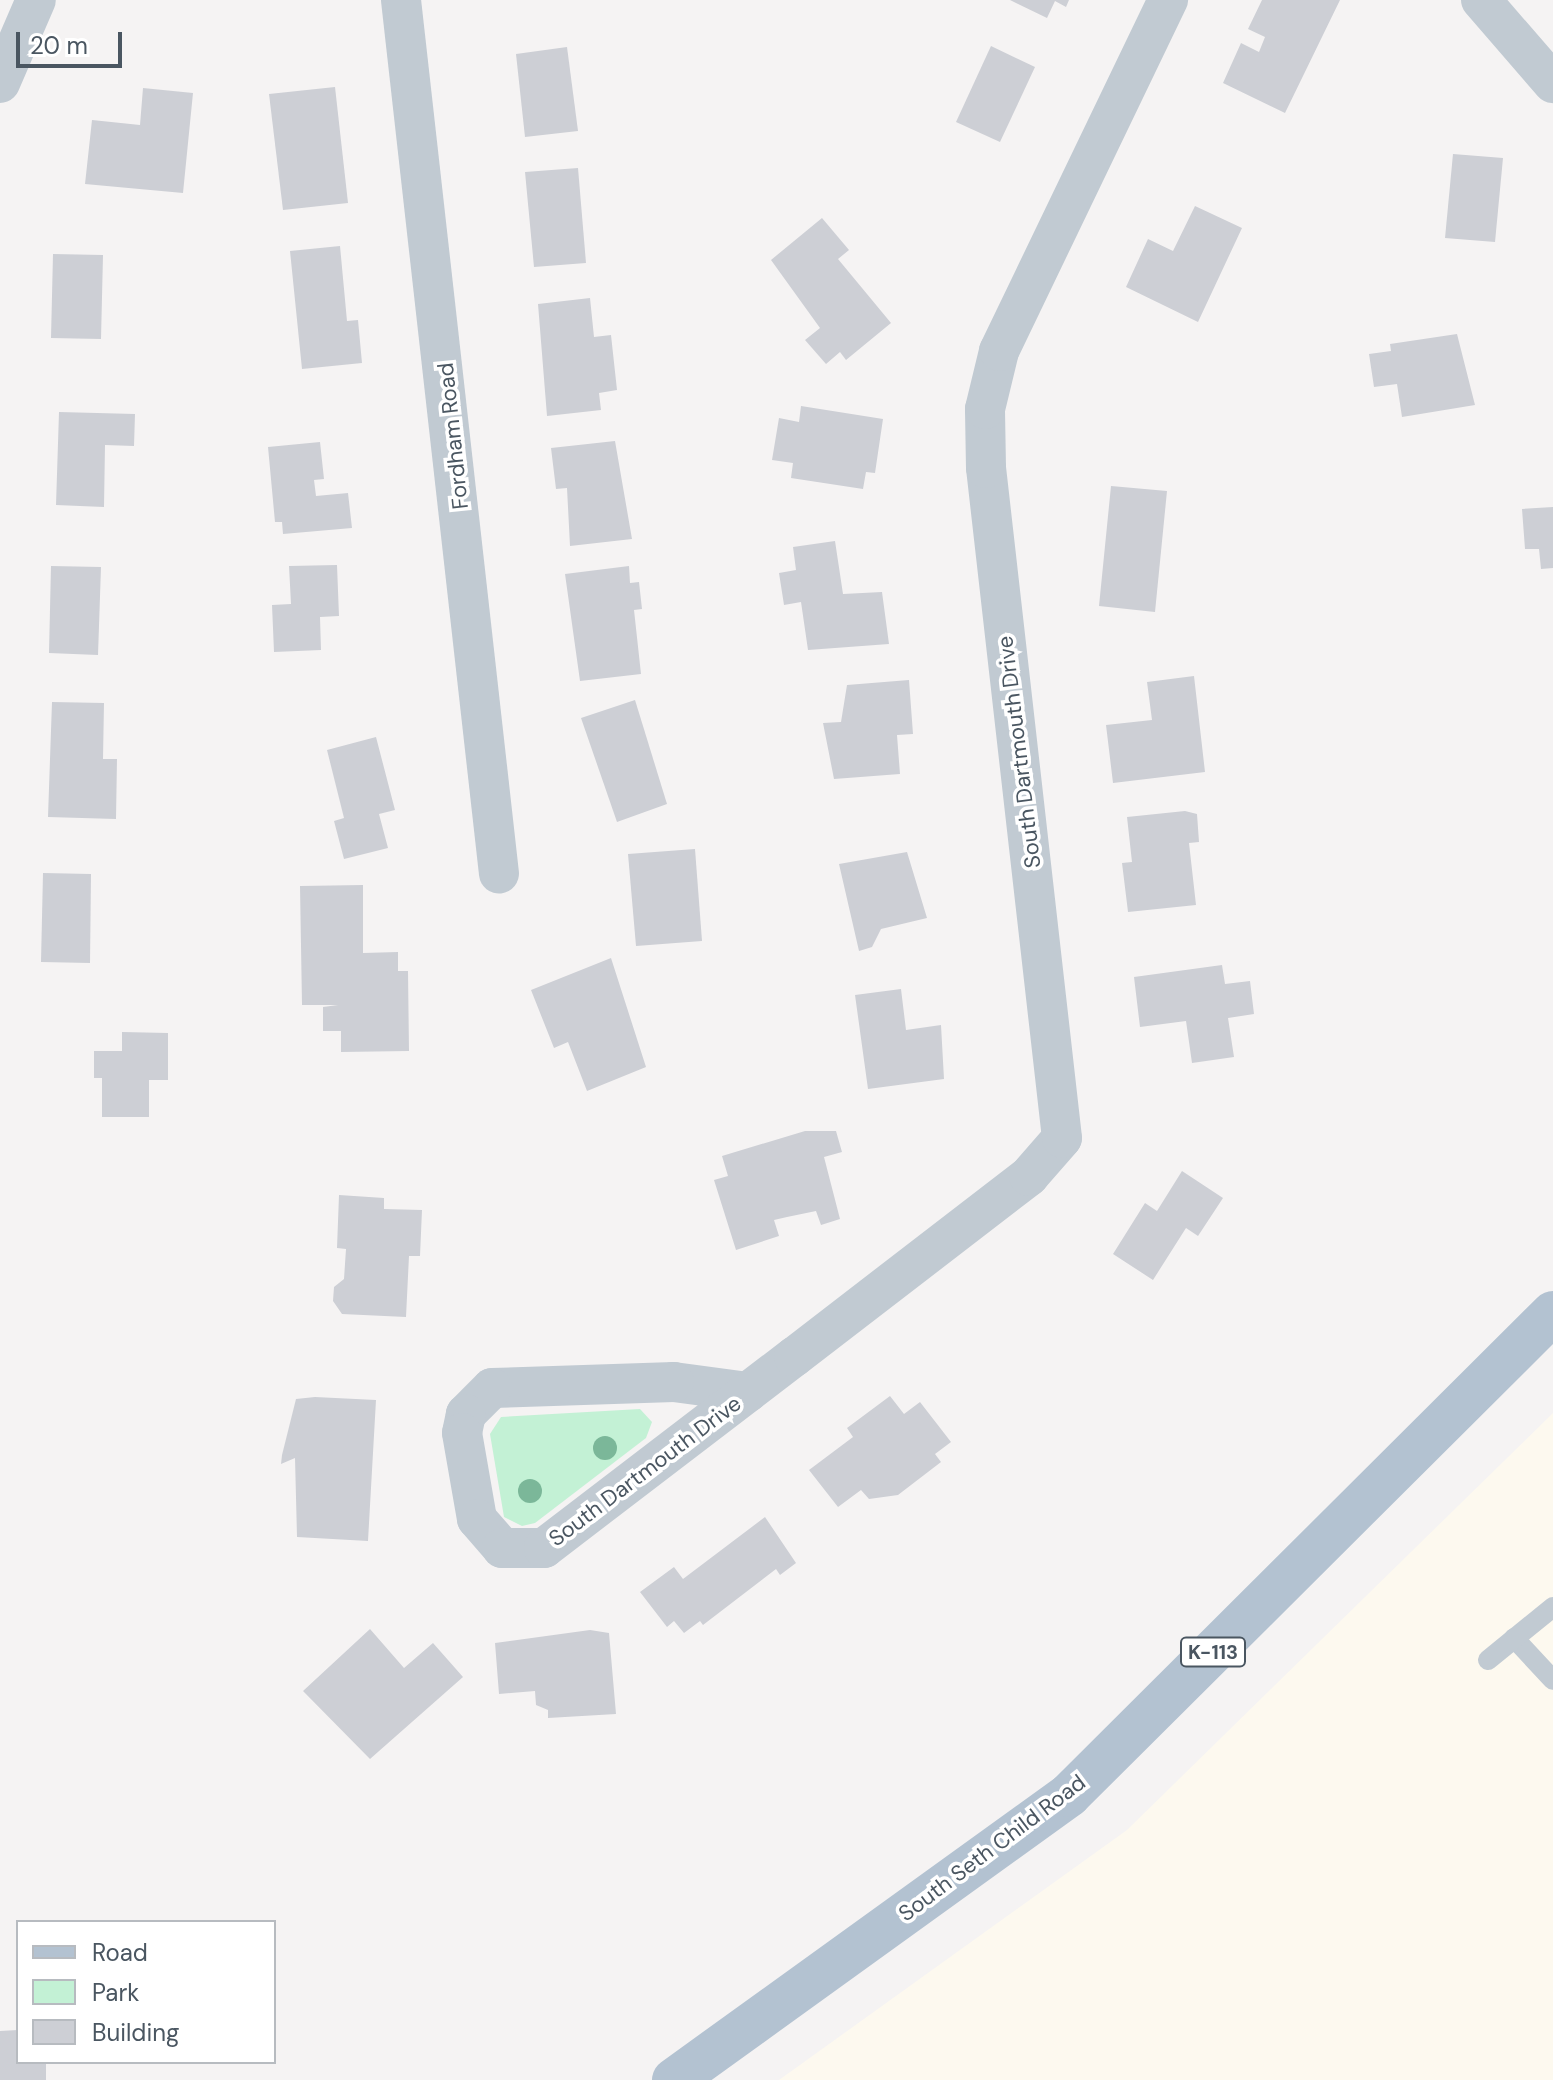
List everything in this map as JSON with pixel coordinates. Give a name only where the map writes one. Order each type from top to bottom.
[{"type":"main road","name":"South Seth Child Road","points":[[674,2080],[1069,1795],[1553,1313]]},
{"type":"street","points":[[0,83],[36,0]]},
{"type":"street","name":"Fordham Road","points":[[401,0],[499,874]]},
{"type":"street","name":"South Dartmouth Drive","points":[[748,1392],[674,1382],[492,1388],[466,1414],[462,1433],[477,1519],[502,1548],[544,1548],[748,1392],[1029,1176],[1062,1138],[986,468],[985,409],[999,351],[1168,0]]},
{"type":"street","points":[[1481,0],[1553,83]]},
{"type":"lane","points":[[1488,1660],[1553,1607]]},
{"type":"lane","points":[[1514,1638],[1553,1680]]},
{"type":"shaded area","points":[[1553,1413],[1553,2080],[779,2080],[1127,1830]]},
{"type":"green space","points":[[640,1409],[652,1422],[646,1438],[535,1523],[522,1526],[504,1517],[490,1434],[501,1417]]},
{"type":"building","points":[[1010,0],[1069,0],[1066,7],[1055,1],[1047,18]]},
{"type":"building","points":[[1262,0],[1340,0],[1285,113],[1223,83],[1241,43],[1259,52],[1265,37],[1248,29]]},
{"type":"building","points":[[991,46],[1035,67],[1000,142],[956,122]]},
{"type":"building","points":[[567,47],[578,131],[525,137],[516,54]]},
{"type":"building","points":[[335,87],[348,203],[283,210],[269,94]]},
{"type":"building","points":[[143,88],[193,93],[183,193],[85,184],[92,120],[140,125]]},
{"type":"building","points":[[1453,154],[1503,158],[1495,242],[1445,238]]},
{"type":"building","points":[[578,168],[586,263],[534,267],[525,172]]},
{"type":"building","points":[[1195,206],[1242,228],[1198,322],[1126,287],[1148,239],[1173,251]]},
{"type":"building","points":[[822,218],[849,250],[838,259],[891,323],[846,360],[840,352],[826,364],[805,340],[820,328],[771,260]]},
{"type":"building","points":[[340,246],[347,321],[358,320],[362,363],[302,369],[290,251]]},
{"type":"building","points":[[53,254],[103,255],[101,339],[51,338]]},
{"type":"building","points":[[590,298],[594,337],[611,335],[617,390],[599,393],[601,410],[547,416],[538,304]]},
{"type":"building","points":[[1457,334],[1475,405],[1402,417],[1397,384],[1374,387],[1369,354],[1391,351],[1390,344]]},
{"type":"building","points":[[801,406],[883,419],[875,473],[866,472],[863,489],[791,478],[793,463],[772,460],[779,418],[799,422]]},
{"type":"building","points":[[59,412],[135,414],[134,446],[105,445],[104,507],[56,505]]},
{"type":"building","points":[[615,441],[632,539],[570,546],[567,488],[556,489],[551,448]]},
{"type":"building","points":[[320,442],[324,479],[314,480],[316,496],[348,493],[352,528],[283,534],[282,522],[275,522],[268,447]]},
{"type":"building","points":[[1111,486],[1167,491],[1155,612],[1099,606]]},
{"type":"building","points":[[1553,507],[1553,568],[1541,569],[1539,549],[1525,549],[1522,509]]},
{"type":"building","points":[[835,541],[843,594],[882,592],[889,644],[808,650],[801,602],[784,605],[779,573],[796,570],[793,547]]},
{"type":"building","points":[[337,565],[339,616],[320,617],[321,650],[274,652],[272,605],[291,604],[289,566]]},
{"type":"building","points":[[51,566],[101,567],[98,655],[49,653]]},
{"type":"building","points":[[629,566],[630,583],[639,582],[642,609],[634,610],[641,674],[580,681],[565,574]]},
{"type":"building","points":[[1194,676],[1205,772],[1113,783],[1106,725],[1152,720],[1147,682]]},
{"type":"building","points":[[909,680],[913,734],[897,735],[900,774],[834,779],[823,723],[841,722],[847,685]]},
{"type":"building","points":[[635,700],[667,804],[617,822],[581,718]]},
{"type":"building","points":[[52,702],[104,703],[103,759],[117,759],[116,819],[48,817]]},
{"type":"building","points":[[376,737],[395,810],[379,814],[388,848],[344,859],[334,821],[344,818],[327,750]]},
{"type":"building","points":[[1185,811],[1197,814],[1199,842],[1189,843],[1196,905],[1128,912],[1122,863],[1132,862],[1127,817]]},
{"type":"building","points":[[695,849],[702,941],[636,946],[628,854]]},
{"type":"building","points":[[907,852],[927,918],[881,929],[872,947],[859,951],[839,864]]},
{"type":"building","points":[[43,873],[91,874],[90,963],[41,962]]},
{"type":"building","points":[[363,885],[363,953],[398,952],[398,971],[408,971],[409,1051],[341,1052],[341,1031],[323,1031],[323,1007],[338,1005],[302,1005],[300,886]]},
{"type":"building","points":[[611,958],[646,1067],[587,1091],[568,1042],[554,1048],[531,990]]},
{"type":"building","points":[[1222,965],[1225,984],[1250,981],[1254,1014],[1228,1018],[1234,1057],[1192,1063],[1186,1021],[1140,1027],[1134,977]]},
{"type":"building","points":[[901,989],[906,1030],[941,1025],[944,1079],[868,1089],[855,995]]},
{"type":"building","points":[[122,1032],[168,1033],[168,1080],[149,1080],[149,1117],[102,1117],[102,1078],[94,1078],[94,1051],[122,1051]]},
{"type":"building","points":[[805,1131],[836,1131],[842,1152],[824,1157],[840,1219],[821,1225],[816,1211],[774,1220],[779,1236],[736,1250],[714,1180],[728,1176],[722,1156]]},
{"type":"building","points":[[1182,1171],[1223,1198],[1198,1236],[1186,1228],[1153,1280],[1113,1254],[1145,1203],[1157,1211]]},
{"type":"building","points":[[339,1195],[384,1198],[384,1209],[422,1210],[420,1256],[409,1256],[406,1317],[342,1314],[333,1301],[334,1287],[344,1279],[346,1249],[337,1248]]},
{"type":"building","points":[[890,1396],[904,1414],[920,1402],[951,1442],[935,1454],[941,1462],[898,1495],[869,1499],[861,1490],[838,1507],[809,1470],[853,1437],[847,1428]]},
{"type":"building","points":[[296,1399],[376,1400],[368,1541],[297,1537],[295,1458],[281,1464],[282,1455]]},
{"type":"building","points":[[765,1517],[796,1563],[780,1575],[776,1569],[703,1625],[700,1621],[684,1633],[674,1621],[667,1627],[640,1592],[674,1567],[683,1579]]},
{"type":"building","points":[[370,1629],[404,1668],[433,1643],[463,1677],[370,1759],[303,1691]]},
{"type":"building","points":[[590,1630],[609,1633],[616,1714],[548,1718],[548,1710],[536,1705],[535,1691],[499,1694],[495,1643]]},
{"type":"building","points":[[16,2030],[16,2064],[46,2064],[46,2080],[0,2080],[0,2031]]}]
